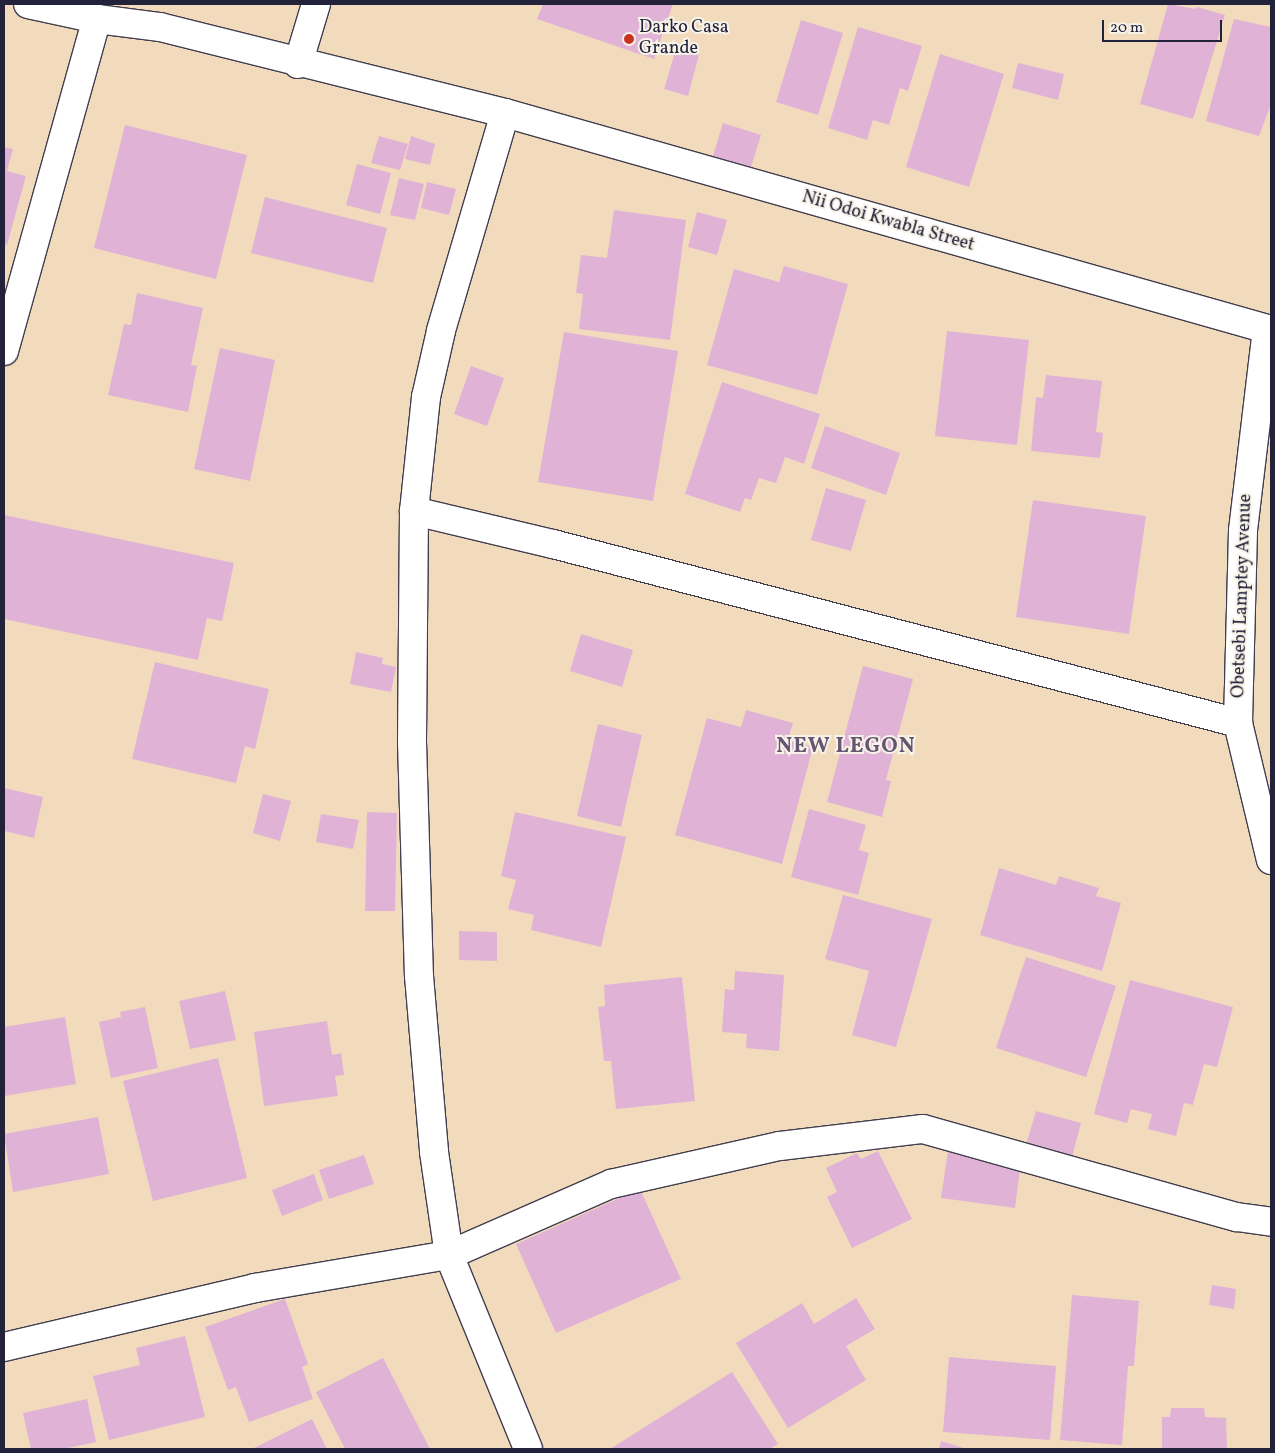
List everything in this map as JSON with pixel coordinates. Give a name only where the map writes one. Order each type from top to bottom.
[{"type":"street","name":"Nii Odoi Kwabla Street","points":[[28,4],[97,19],[160,27],[298,64],[505,113],[1269,330]]},
{"type":"street","points":[[298,64],[316,4]]},
{"type":"street","points":[[4,351],[97,19]]},
{"type":"street","points":[[505,113],[442,331],[426,397],[414,512],[412,742],[419,976],[434,1152],[449,1255],[528,1449]]},
{"type":"street","name":"Obetsebi Lamptey Avenue","points":[[1269,330],[1243,531],[1238,724],[1271,860]]},
{"type":"street","points":[[414,512],[553,544],[1238,724]]},
{"type":"street","points":[[4,1348],[255,1288],[449,1255],[611,1184],[780,1146],[923,1128],[1237,1218],[1271,1222]]},
{"type":"building","name":"Darko Casa Grande","points":[[543,4],[673,4],[654,59],[537,19]]},
{"type":"building","points":[[1168,4],[1196,9],[1197,7],[1225,15],[1193,119],[1140,104]]},
{"type":"building","points":[[1234,19],[1271,27],[1271,104],[1259,136],[1206,121]]},
{"type":"building","points":[[801,20],[843,33],[818,115],[776,102]]},
{"type":"building","points":[[858,27],[922,46],[908,91],[900,88],[889,125],[873,120],[867,140],[828,128]]},
{"type":"building","points":[[676,49],[699,55],[688,96],[664,89]]},
{"type":"building","points":[[940,54],[1004,74],[969,187],[906,167]]},
{"type":"building","points":[[1018,63],[1064,74],[1058,100],[1012,88]]},
{"type":"building","points":[[723,123],[761,135],[749,174],[711,162]]},
{"type":"building","points":[[125,125],[247,155],[216,279],[94,248]]},
{"type":"building","points":[[379,136],[408,144],[400,170],[371,163]]},
{"type":"building","points":[[411,136],[435,144],[430,165],[405,159]]},
{"type":"building","points":[[4,147],[13,149],[7,171],[26,176],[7,245],[4,244]]},
{"type":"building","points":[[357,164],[391,173],[380,214],[346,205]]},
{"type":"building","points":[[399,178],[424,184],[415,220],[390,215]]},
{"type":"building","points":[[427,182],[456,189],[449,215],[421,208]]},
{"type":"building","points":[[265,197],[387,228],[373,283],[251,253]]},
{"type":"building","points":[[614,210],[686,220],[670,340],[579,329],[583,294],[576,293],[581,255],[607,258]]},
{"type":"building","points":[[697,212],[727,220],[717,255],[688,247]]},
{"type":"building","points":[[784,266],[848,284],[817,395],[707,365],[734,269],[779,282]]},
{"type":"building","points":[[137,293],[203,308],[191,365],[197,366],[188,412],[108,395],[124,324],[131,325]]},
{"type":"building","points":[[947,331],[1029,340],[1017,445],[935,436]]},
{"type":"building","points":[[564,332],[678,351],[653,501],[538,482]]},
{"type":"building","points":[[220,348],[275,360],[250,481],[194,469]]},
{"type":"building","points":[[471,366],[504,378],[487,426],[454,414]]},
{"type":"building","points":[[1046,375],[1102,381],[1096,432],[1103,433],[1100,458],[1031,451],[1036,397],[1043,398]]},
{"type":"building","points":[[722,382],[820,414],[804,464],[785,457],[776,483],[759,478],[751,500],[745,498],[740,512],[685,494]]},
{"type":"building","points":[[825,426],[900,453],[886,495],[811,468]]},
{"type":"building","points":[[826,488],[866,500],[851,551],[811,540]]},
{"type":"building","points":[[1033,500],[1146,516],[1129,634],[1016,617]]},
{"type":"building","points":[[4,515],[234,563],[222,621],[207,618],[198,660],[4,619]]},
{"type":"building","points":[[581,634],[633,650],[622,687],[570,671]]},
{"type":"building","points":[[356,652],[383,658],[382,664],[396,667],[391,692],[350,684]]},
{"type":"building","points":[[155,662],[269,689],[255,749],[245,746],[236,783],[132,759]]},
{"type":"building","points":[[863,666],[913,679],[886,780],[891,781],[882,817],[827,802]]},
{"type":"building","points":[[746,710],[793,723],[788,740],[813,747],[782,864],[675,835],[707,718],[741,727]]},
{"type":"building","points":[[598,724],[642,735],[621,827],[577,816]]},
{"type":"building","points":[[4,788],[43,797],[34,838],[4,831]]},
{"type":"building","points":[[263,794],[291,801],[280,841],[253,833]]},
{"type":"building","points":[[809,809],[866,825],[859,850],[869,853],[858,895],[791,877]]},
{"type":"building","points":[[367,812],[397,813],[395,911],[365,911]]},
{"type":"building","points":[[515,812],[626,837],[601,947],[531,930],[534,915],[508,909],[516,880],[501,876]]},
{"type":"building","points":[[321,814],[359,820],[353,849],[316,842]]},
{"type":"building","points":[[999,868],[1056,885],[1059,876],[1099,888],[1096,896],[1121,903],[1102,971],[980,935]]},
{"type":"building","points":[[843,895],[932,919],[896,1047],[852,1035],[869,971],[825,959]]},
{"type":"building","points":[[459,931],[497,932],[497,961],[459,960]]},
{"type":"building","points":[[1026,957],[1116,986],[1086,1077],[996,1048]]},
{"type":"building","points":[[735,971],[784,975],[779,1051],[746,1048],[747,1034],[722,1032],[725,989],[734,990]]},
{"type":"building","points":[[682,977],[695,1101],[616,1109],[611,1061],[604,1061],[598,1007],[605,1006],[604,985]]},
{"type":"building","points":[[1130,980],[1233,1007],[1217,1067],[1204,1064],[1193,1105],[1184,1103],[1176,1136],[1148,1129],[1152,1114],[1131,1109],[1127,1123],[1094,1114]]},
{"type":"building","points":[[225,991],[236,1040],[190,1049],[179,1001]]},
{"type":"building","points":[[145,1007],[158,1068],[111,1078],[99,1022],[121,1017],[120,1012]]},
{"type":"building","points":[[65,1017],[76,1084],[4,1096],[4,1027]]},
{"type":"building","points":[[327,1021],[332,1055],[341,1053],[344,1075],[335,1076],[338,1096],[264,1106],[254,1032]]},
{"type":"building","points":[[218,1058],[247,1178],[153,1201],[123,1081]]},
{"type":"building","points":[[1036,1111],[1081,1123],[1072,1157],[1026,1145]]},
{"type":"building","points":[[98,1117],[109,1174],[13,1192],[4,1134]]},
{"type":"building","points":[[878,1151],[912,1219],[852,1248],[827,1197],[837,1192],[826,1168],[857,1153],[861,1159]]},
{"type":"building","points":[[948,1151],[1021,1161],[1015,1208],[941,1198]]},
{"type":"building","points":[[364,1155],[374,1184],[329,1199],[319,1170]]},
{"type":"building","points":[[314,1174],[323,1200],[282,1216],[272,1190]]},
{"type":"building","points":[[640,1189],[681,1279],[556,1333],[516,1244]]},
{"type":"building","points":[[1212,1285],[1236,1289],[1234,1309],[1209,1305]]},
{"type":"building","points":[[1072,1295],[1139,1301],[1134,1366],[1128,1366],[1122,1445],[1060,1440]]},
{"type":"building","points":[[856,1298],[875,1329],[846,1346],[866,1380],[788,1428],[736,1343],[802,1303],[814,1324]]},
{"type":"building","points":[[285,1299],[308,1364],[302,1367],[313,1399],[249,1422],[236,1387],[228,1390],[205,1327]]},
{"type":"building","points":[[185,1336],[205,1417],[109,1440],[93,1376],[140,1365],[136,1348]]},
{"type":"building","points":[[949,1357],[1056,1366],[1050,1440],[943,1432]]},
{"type":"building","points":[[383,1358],[430,1449],[345,1449],[316,1392]]},
{"type":"building","points":[[732,1372],[778,1444],[770,1449],[610,1449]]},
{"type":"building","points":[[87,1399],[96,1442],[63,1449],[31,1449],[23,1413]]},
{"type":"building","points":[[1171,1408],[1204,1408],[1205,1417],[1226,1418],[1227,1449],[1162,1449],[1162,1417],[1170,1417]]},
{"type":"building","points":[[312,1419],[327,1449],[252,1449]]},
{"type":"building","points":[[941,1441],[967,1449],[939,1449]]},
{"type":"place","name":"Darko Casa Grande","points":[[629,39]]},
{"type":"district","name":"NEW LEGON","points":[[846,747]]}]
